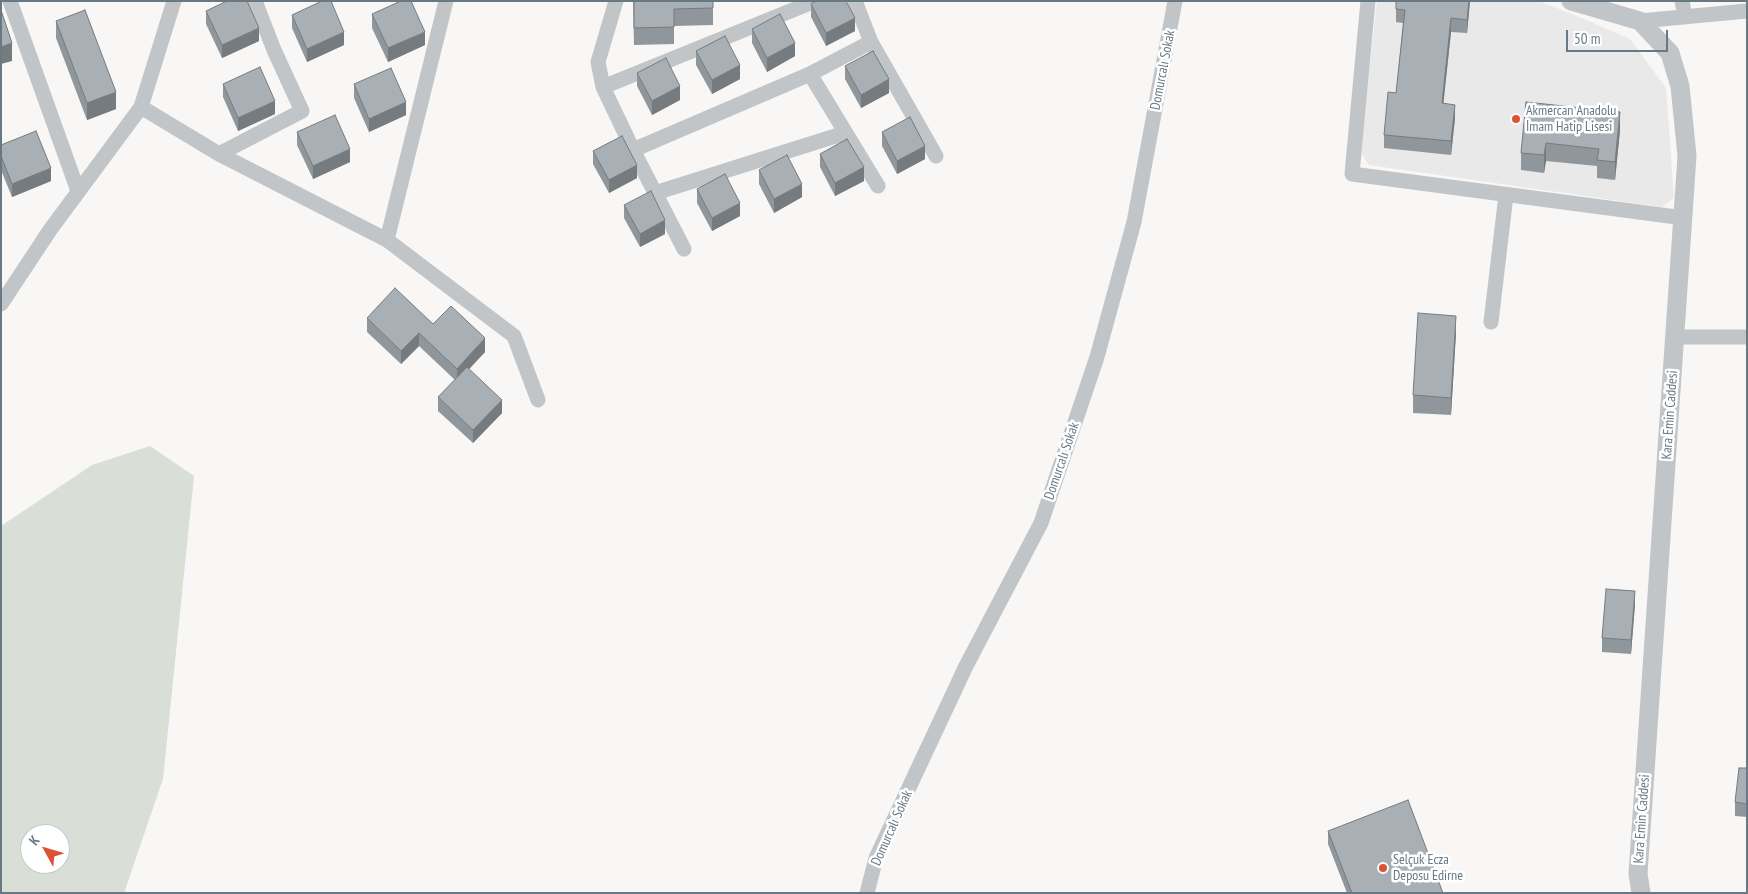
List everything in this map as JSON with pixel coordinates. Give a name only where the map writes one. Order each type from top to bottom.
[{"type":"street","points":[[10,1],[78,191]]},
{"type":"street","points":[[1,304],[78,191],[140,108],[174,1]]},
{"type":"street","points":[[219,154],[302,112],[274,50],[255,1]]},
{"type":"street","points":[[388,240],[446,1]]},
{"type":"street","points":[[616,1],[598,62],[603,87],[684,249]]},
{"type":"street","points":[[603,87],[815,1]]},
{"type":"street","points":[[855,1],[871,42],[936,156]]},
{"type":"street","name":"Domurcalı Sokak","points":[[867,893],[876,858],[966,666],[1041,523],[1098,357],[1134,222],[1175,1]]},
{"type":"street","points":[[1368,1],[1352,174],[1684,218]]},
{"type":"street","points":[[1571,1],[1640,21],[1747,11]]},
{"type":"street","points":[[1682,1],[1685,17]]},
{"type":"street","name":"Kara Emin Caddesi","points":[[1640,21],[1670,53],[1680,86],[1687,156],[1638,874],[1641,893]]},
{"type":"street","points":[[633,150],[810,74],[871,42]]},
{"type":"street","points":[[810,74],[878,186]]},
{"type":"street","points":[[140,108],[219,154],[388,240],[514,336],[538,400]]},
{"type":"street","points":[[655,193],[846,133]]},
{"type":"street","points":[[1491,322],[1506,194]]},
{"type":"street","points":[[1675,337],[1747,337]]},
{"type":"shaded area","name":"Akmercan Anadolu İmam Hatip Lisesi","points":[[1377,1],[1539,1],[1630,39],[1666,88],[1674,198],[1662,207],[1369,165],[1360,151]]},
{"type":"shaded area","points":[[150,446],[194,476],[163,779],[124,893],[1,893],[1,526],[92,465]]},
{"type":"building","points":[[227,1],[247,1],[259,28],[222,45],[206,11]]},
{"type":"building","points":[[322,1],[331,1],[344,32],[307,49],[292,15]]},
{"type":"building","points":[[401,1],[411,1],[425,32],[388,48],[372,14]]},
{"type":"building","points":[[634,1],[713,1],[713,8],[674,9],[674,27],[634,28]]},
{"type":"building","points":[[816,1],[846,1],[855,18],[826,33],[811,4]]},
{"type":"building","points":[[1396,1],[1469,1],[1467,20],[1451,18],[1442,103],[1455,105],[1451,141],[1384,135],[1388,92],[1396,93],[1405,10],[1396,9]]},
{"type":"building","points":[[85,10],[116,92],[87,103],[56,21]]},
{"type":"building","points":[[1,14],[12,43],[1,47]]},
{"type":"building","points":[[780,14],[795,43],[767,58],[752,29]]},
{"type":"building","points":[[725,36],[740,65],[712,80],[696,51]]},
{"type":"building","points":[[873,51],[889,79],[861,95],[845,66]]},
{"type":"building","points":[[666,58],[680,86],[652,101],[637,73]]},
{"type":"building","points":[[260,67],[275,101],[238,118],[223,84]]},
{"type":"building","points":[[391,68],[406,102],[369,119],[354,84]]},
{"type":"building","points":[[1526,102],[1620,112],[1615,162],[1597,160],[1599,149],[1546,143],[1544,155],[1521,153]]},
{"type":"building","points":[[335,115],[350,149],[313,166],[297,132]]},
{"type":"building","points":[[910,117],[925,146],[897,161],[882,132]]},
{"type":"building","points":[[36,131],[51,168],[12,184],[1,156],[1,145]]},
{"type":"building","points":[[622,136],[637,165],[609,180],[593,151]]},
{"type":"building","points":[[847,139],[864,167],[835,183],[820,154]]},
{"type":"building","points":[[787,155],[802,184],[774,199],[759,170]]},
{"type":"building","points":[[725,174],[740,203],[712,218],[697,189]]},
{"type":"building","points":[[651,191],[665,220],[640,234],[624,205]]},
{"type":"building","points":[[395,288],[433,324],[451,306],[485,338],[457,369],[419,333],[401,351],[367,318]]},
{"type":"building","points":[[1418,313],[1456,316],[1451,398],[1413,395]]},
{"type":"building","points":[[467,367],[502,400],[473,430],[438,397]]},
{"type":"building","points":[[1606,589],[1635,591],[1631,640],[1602,638]]},
{"type":"building","points":[[1739,768],[1747,768],[1747,804],[1735,802]]},
{"type":"building","name":"Selçuk Ecza Deposu Edirne","points":[[1408,800],[1443,893],[1352,893],[1328,831]]},
{"type":"place","name":"Akmercan Anadolu İmam Hatip Lisesi","points":[[1516,119]]},
{"type":"place","name":"Selçuk Ecza Deposu Edirne","points":[[1383,868]]}]
